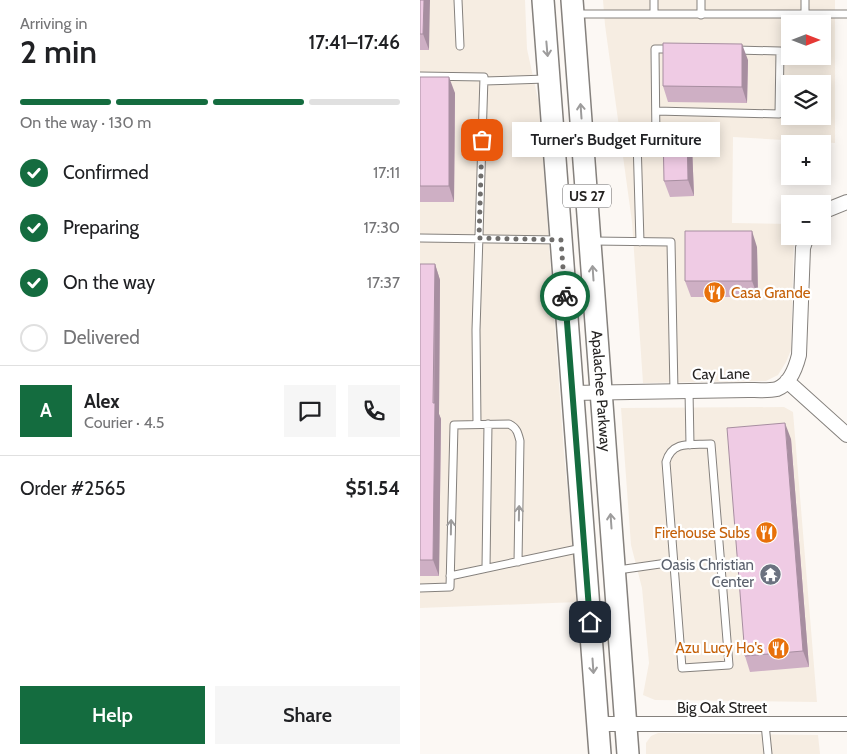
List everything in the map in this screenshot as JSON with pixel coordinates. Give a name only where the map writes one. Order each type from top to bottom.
[{"type":"main road","name":"Apalachee Parkway","points":[[543,0],[600,754]]},
{"type":"main road","name":"Apalachee Parkway","points":[[573,7],[628,754]]},
{"type":"street","points":[[831,209],[847,202]]},
{"type":"street","points":[[804,245],[799,355],[796,366],[787,382],[847,435]]},
{"type":"street","name":"Cay Lane","points":[[572,393],[777,388],[787,382]]},
{"type":"street","name":"Big Oak Street","points":[[598,724],[847,724]]},
{"type":"lane","points":[[458,0],[460,46]]},
{"type":"lane","points":[[654,0],[654,14]]},
{"type":"lane","points":[[701,0],[701,15]]},
{"type":"lane","points":[[805,0],[805,15],[847,14]]},
{"type":"lane","points":[[573,7],[654,14],[781,15]]},
{"type":"lane","points":[[583,139],[656,141],[655,49],[674,50]]},
{"type":"lane","points":[[656,111],[780,114],[780,51],[732,50]]},
{"type":"lane","points":[[420,76],[484,78],[476,330],[477,424]]},
{"type":"lane","points":[[484,81],[549,79]]},
{"type":"lane","points":[[637,140],[640,242]]},
{"type":"lane","points":[[420,238],[561,240]]},
{"type":"lane","points":[[591,242],[671,242],[674,391]]},
{"type":"lane","points":[[689,391],[690,445]]},
{"type":"lane","points":[[420,588],[450,587],[454,424],[509,424],[515,427],[518,433],[520,441],[518,562]]},
{"type":"lane","points":[[486,568],[488,424]]},
{"type":"lane","points":[[711,444],[729,665],[682,668],[674,562],[666,462],[669,452],[676,446],[711,444]]},
{"type":"lane","points":[[450,576],[584,547]]},
{"type":"lane","points":[[615,570],[674,562]]},
{"type":"lane","points":[[765,724],[768,754]]},
{"type":"shaded area","points":[[420,0],[525,0],[527,49],[539,104],[564,454],[578,602],[420,608]]},
{"type":"shaded area","points":[[603,0],[835,0],[835,143],[831,143],[831,135],[781,135],[781,140],[733,137],[732,223],[781,224],[781,245],[794,245],[791,350],[778,375],[766,381],[643,383],[632,222]]},
{"type":"shaded area","points":[[784,407],[793,412],[817,702],[655,700],[643,695],[649,663],[642,588],[631,545],[621,408]]},
{"type":"shaded area","points":[[658,733],[818,735],[820,754],[646,754],[646,743],[651,736]]},
{"type":"building","points":[[420,0],[424,0],[423,34],[420,34]]},
{"type":"building","points":[[663,43],[742,44],[742,87],[663,86]]},
{"type":"building","points":[[420,77],[449,77],[449,186],[420,186]]},
{"type":"building","points":[[663,130],[687,130],[688,180],[664,181]]},
{"type":"building","points":[[685,231],[752,231],[752,281],[685,281]]},
{"type":"building","points":[[420,264],[435,264],[433,560],[420,560]]},
{"type":"building","points":[[785,423],[803,651],[745,656],[727,428]]},
{"type":"way so far","points":[[482,140],[479,238],[561,240],[565,296]]},
{"type":"place","name":"Turner's Budget Furniture","points":[[482,140]]},
{"type":"place","name":"Casa Grande","points":[[715,293]]},
{"type":"place","name":"Firehouse Subs","points":[[766,533]]},
{"type":"place","name":"Oasis Christian Center","points":[[770,574]]},
{"type":"place","name":"Azu Lucy Ho's","points":[[779,648]]},
{"type":"route","points":[[565,296],[590,622]]}]
